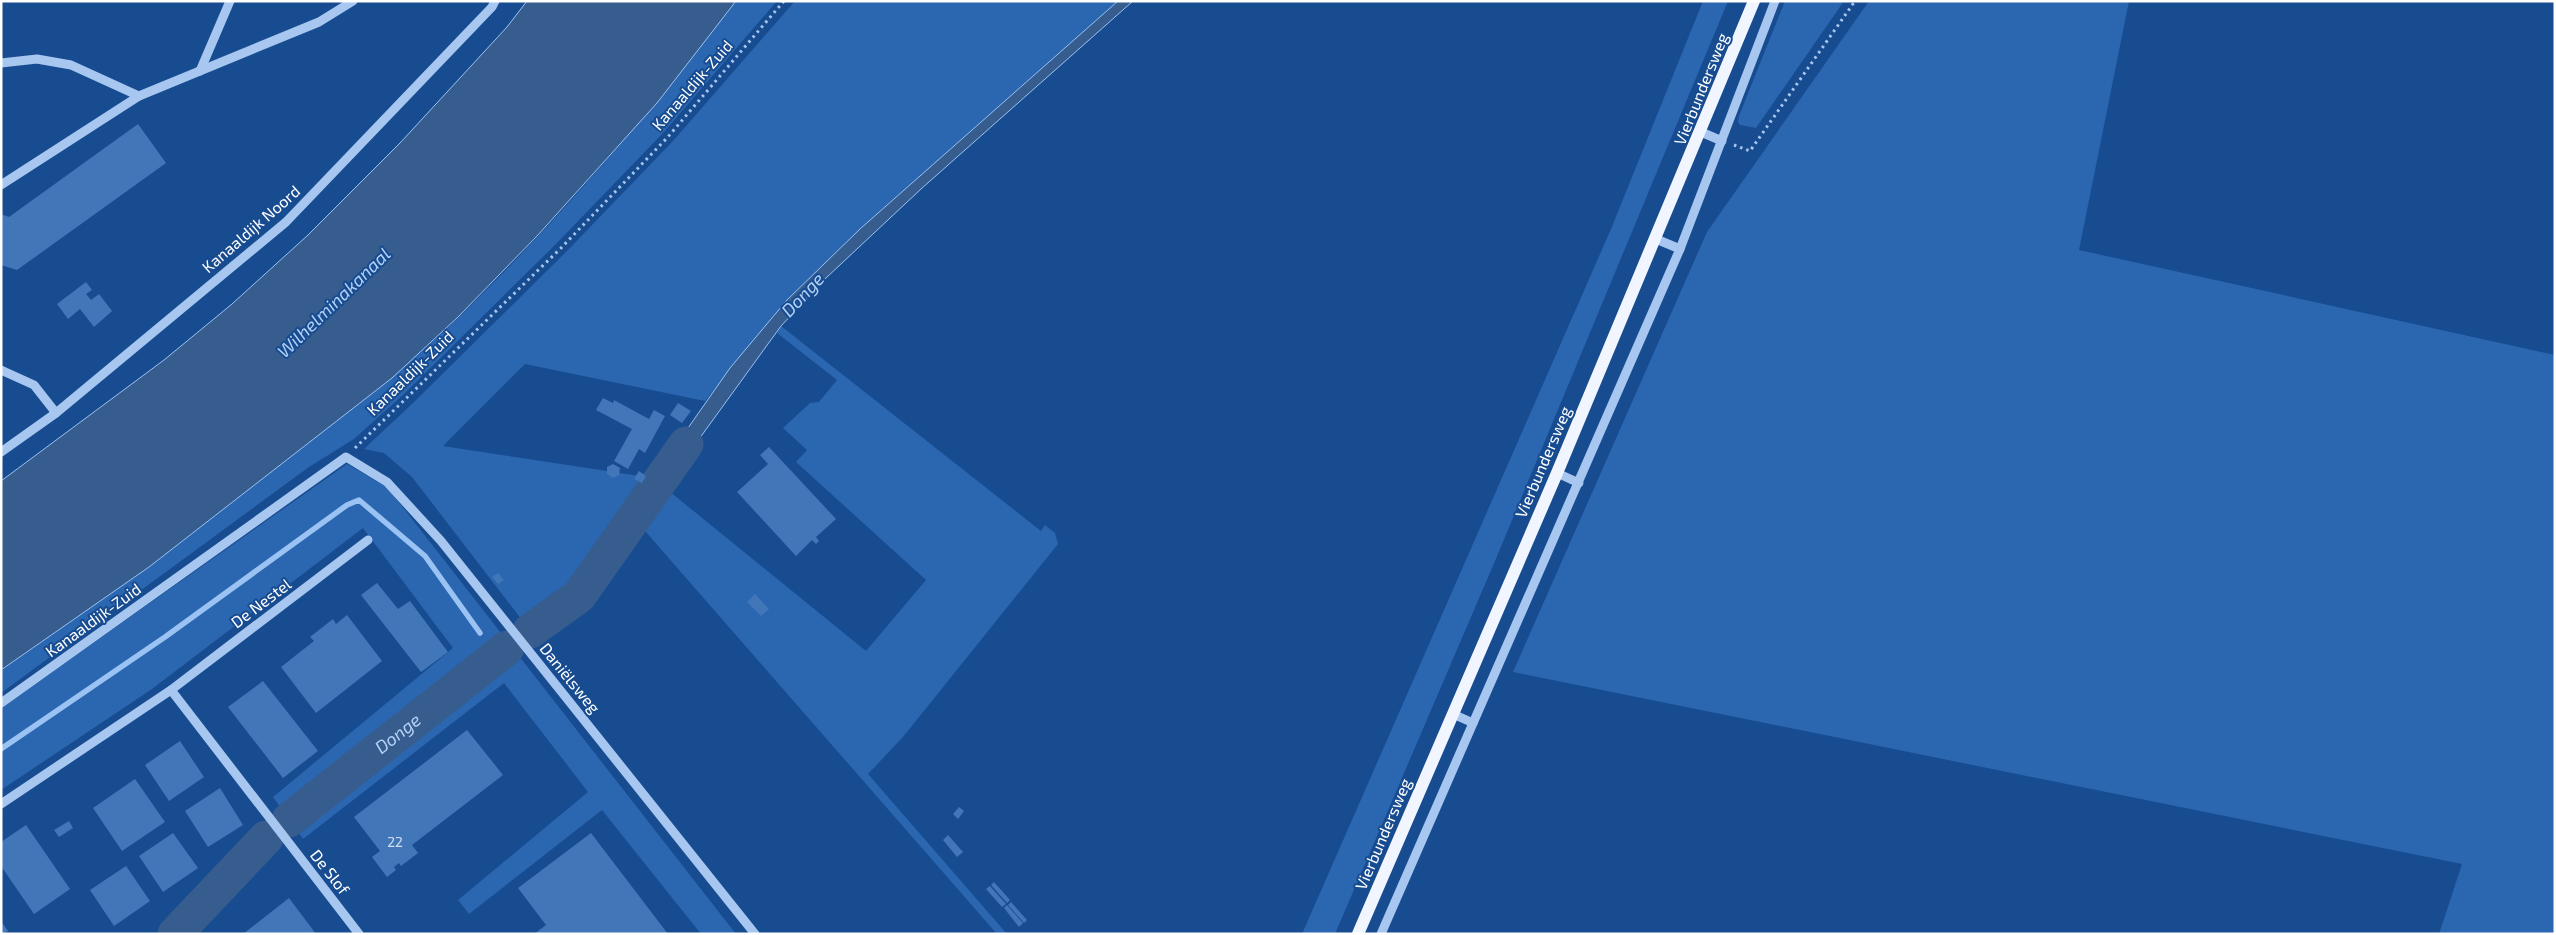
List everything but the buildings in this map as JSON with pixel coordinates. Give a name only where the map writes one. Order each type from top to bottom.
[{"type":"main road","name":"Vierbundersweg","points":[[1358,934],[1701,132],[1754,1]]},
{"type":"street","points":[[200,71],[230,1]]},
{"type":"street","points":[[1,185],[139,96],[319,22],[353,1]]},
{"type":"street","name":"Kanaaldijk Noord","points":[[1,452],[56,413],[286,222],[492,7],[495,1]]},
{"type":"street","points":[[1381,934],[1680,249],[1775,1]]},
{"type":"street","points":[[1,62],[37,59],[71,65],[139,96]]},
{"type":"street","points":[[1701,132],[1722,141]]},
{"type":"street","points":[[1656,238],[1680,249]]},
{"type":"street","points":[[1,370],[34,385],[56,413]]},
{"type":"street","name":"Kanaaldijk-Zuid","points":[[1,704],[346,457]]},
{"type":"street","name":"Daniëlsweg","points":[[346,457],[387,482],[441,541],[755,934]]},
{"type":"street","points":[[1556,473],[1579,483]]},
{"type":"street","name":"De Nestel","points":[[1,804],[171,690],[368,540]]},
{"type":"street","name":"De Slof","points":[[171,690],[359,934]]},
{"type":"street","points":[[1453,714],[1473,723]]},
{"type":"path","name":"Kanaaldijk-Zuid","points":[[346,457],[561,248],[667,138],[784,1]]},
{"type":"path","points":[[1722,141],[1750,151],[1855,1]]},
{"type":"shaded area","points":[[736,1],[777,1],[664,132],[556,244],[404,394],[354,439],[309,467],[1,693],[1,670],[66,625],[333,423],[458,318],[568,204],[637,124]]},
{"type":"shaded area","points":[[795,1],[1118,1],[860,229],[787,300],[705,401],[525,364],[443,446],[653,478],[866,651],[926,580],[796,462],[807,450],[783,428],[810,403],[819,402],[837,380],[777,333],[781,326],[1041,531],[1045,525],[1055,533],[1058,544],[903,737],[868,774],[1007,934],[997,934],[632,516],[570,603],[532,633],[412,477],[384,453],[364,449],[565,253],[673,141]]},
{"type":"shaded area","points":[[1703,1],[1728,1],[1495,561],[1335,934],[1302,934],[1611,229]]},
{"type":"shaded area","points":[[1785,1],[1844,1],[1756,128],[1740,125],[1738,122],[1739,116]]},
{"type":"shaded area","points":[[1869,1],[2129,1],[2079,250],[2555,355],[2555,934],[2439,934],[2462,864],[1513,672],[1707,232]]},
{"type":"shaded area","points":[[347,464],[387,487],[736,934],[701,934],[602,810],[469,914],[458,900],[588,792],[504,683],[303,839],[273,797],[453,648],[363,528],[152,689],[1,790],[1,708]]},
{"type":"water","name":"Wilhelminakanaal","points":[[527,1],[736,1],[657,103],[537,236],[458,317],[392,378],[149,567],[1,670],[1,481],[164,360],[232,304],[308,235],[400,143],[507,27]]},
{"type":"water","points":[[1118,1],[1133,1],[921,189],[826,278],[781,326],[665,486],[653,478],[730,368],[787,300],[860,229]]},
{"type":"waterway","name":"Donge","points":[[530,631],[579,596],[686,444]]},
{"type":"waterway","points":[[1,749],[165,637],[347,505],[359,500],[425,556],[480,633]]},
{"type":"waterway","name":"Donge","points":[[289,820],[507,648]]},
{"type":"waterway","name":"Donge","points":[[175,934],[266,838]]}]
